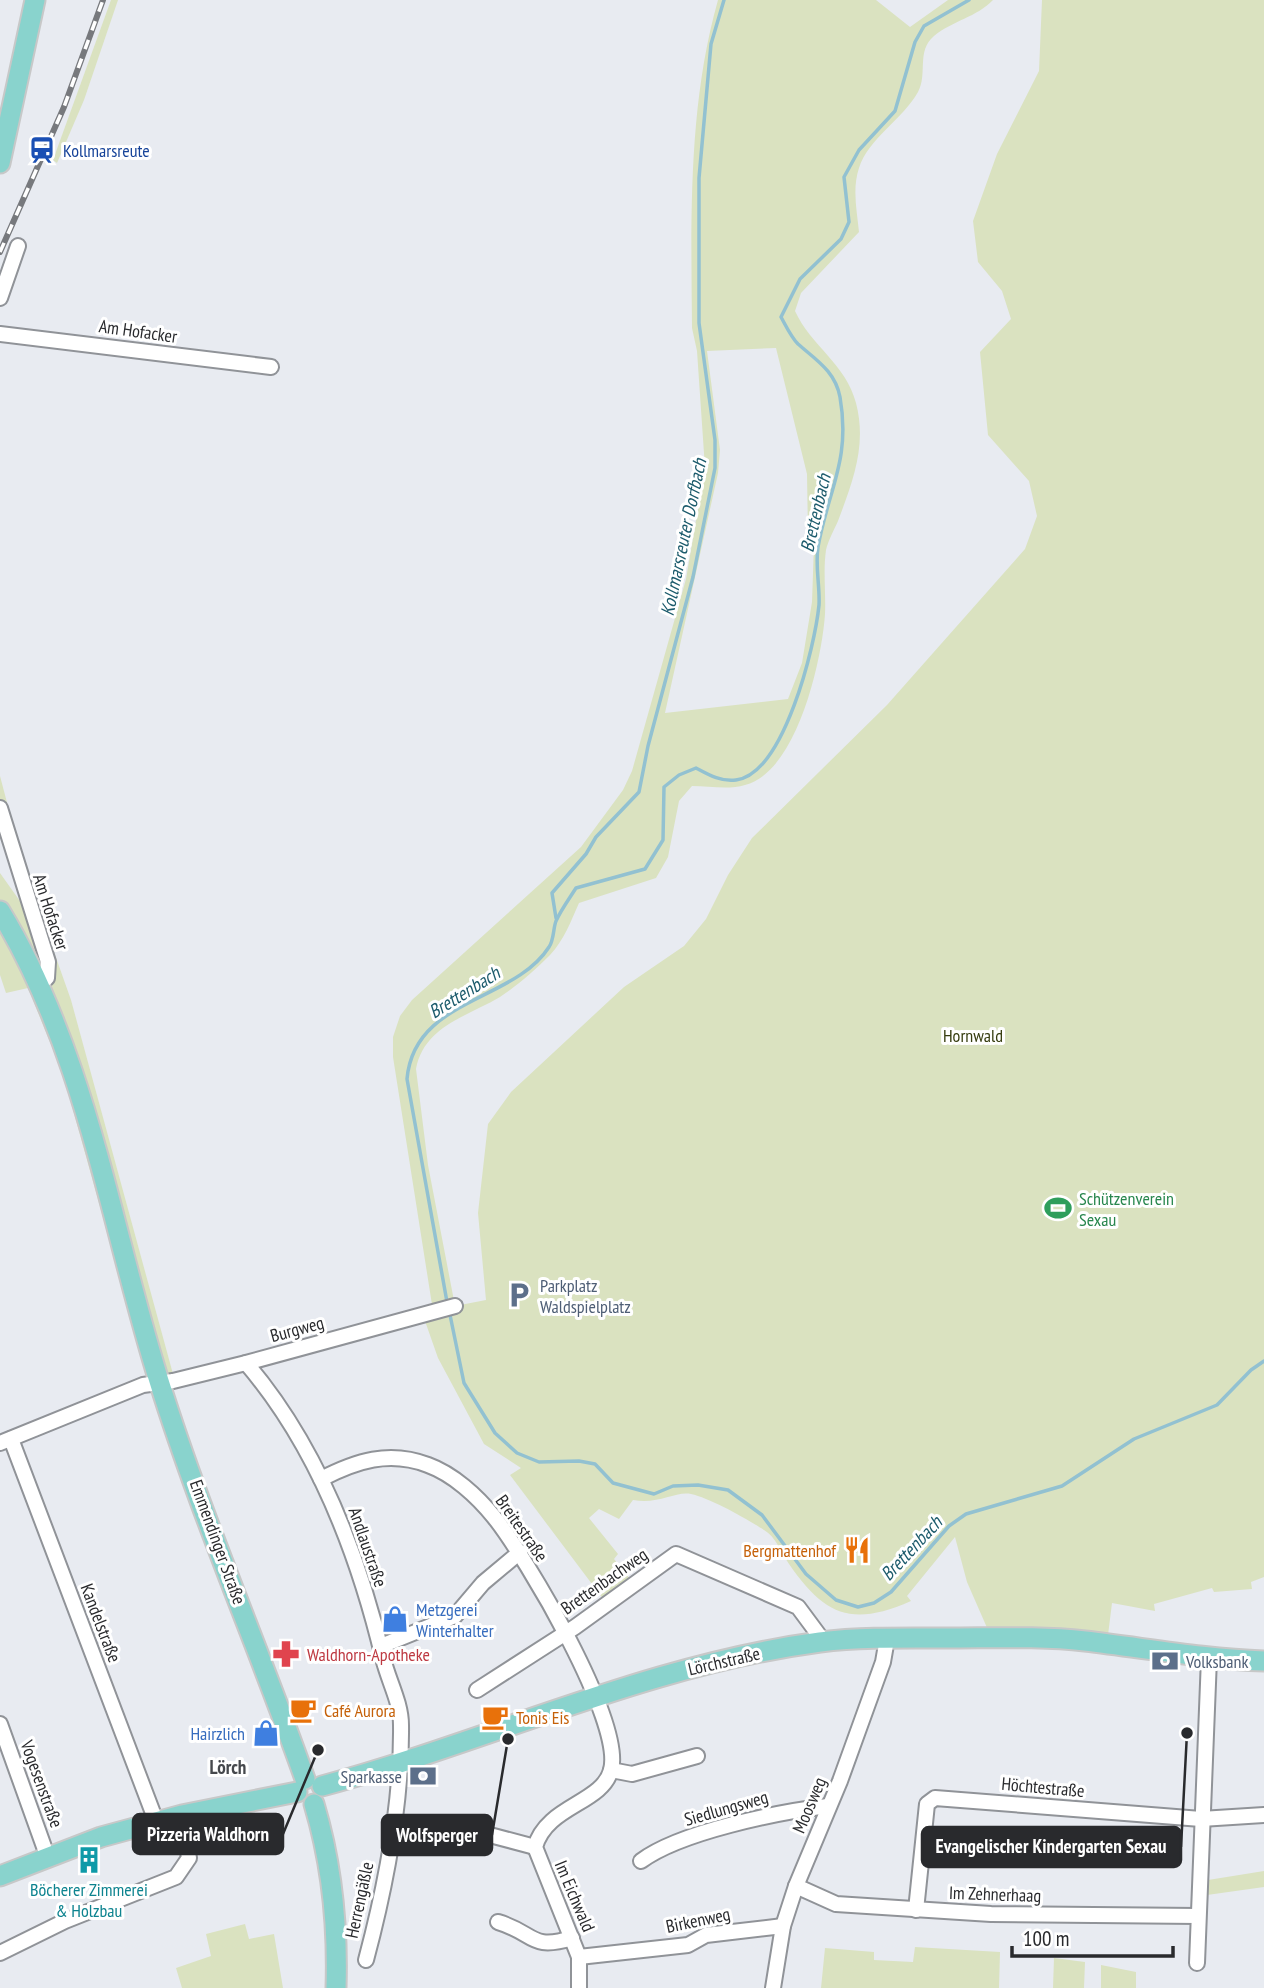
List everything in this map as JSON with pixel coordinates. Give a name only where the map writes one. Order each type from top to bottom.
[{"type":"main road","points":[[0,163],[35,0]]},
{"type":"main road","name":"Emmendinger Straße","points":[[0,911],[39,984],[75,1078],[160,1382],[310,1790],[324,1842],[335,1904],[337,1988]]},
{"type":"main road","name":"Lörchstraße","points":[[0,1876],[101,1836],[182,1815],[310,1790],[399,1765],[595,1695],[709,1662],[824,1642],[1030,1638],[1209,1658],[1264,1661]]},
{"type":"street","points":[[0,298],[19,246]]},
{"type":"street","name":"Am Hofacker","points":[[0,334],[271,367]]},
{"type":"street","name":"Am Hofacker","points":[[0,808],[48,962],[47,978],[39,984]]},
{"type":"street","name":"Burgweg","points":[[5,1441],[143,1385],[246,1363],[449,1307]]},
{"type":"street","name":"Andlaustraße","points":[[246,1363],[274,1395],[296,1429],[343,1528],[399,1708],[399,1765]]},
{"type":"street","name":"Kandelstraße","points":[[5,1441],[156,1821]]},
{"type":"street","name":"Breitestraße","points":[[321,1479],[352,1463],[379,1457],[411,1459],[430,1465],[452,1478],[479,1500],[520,1552],[595,1695]]},
{"type":"street","points":[[381,1646],[455,1616],[483,1583],[520,1552]]},
{"type":"street","name":"Brettenbachweg","points":[[477,1690],[676,1554],[798,1606],[824,1642]]},
{"type":"street","name":"Moosweg","points":[[772,1988],[783,1926],[796,1886],[839,1785],[883,1662],[887,1639]]},
{"type":"street","points":[[1197,1963],[1209,1658]]},
{"type":"street","points":[[595,1695],[612,1748],[611,1770],[632,1773],[697,1756]]},
{"type":"street","name":"Vogesenstraße","points":[[0,1724],[48,1858]]},
{"type":"street","name":"Herrengäßle","points":[[366,1960],[379,1912],[392,1834],[399,1765]]},
{"type":"street","name":"Im Eichwald","points":[[579,1988],[579,1957],[535,1847],[540,1831],[594,1793],[611,1770]]},
{"type":"street","name":"Höchtestraße","points":[[916,1910],[927,1804],[935,1798],[1201,1819],[1264,1815]]},
{"type":"street","name":"Siedlungsweg","points":[[641,1861],[659,1848],[784,1811],[828,1806]]},
{"type":"street","points":[[0,1953],[65,1921],[176,1877],[188,1858],[182,1815]]},
{"type":"street","points":[[392,1834],[436,1845],[486,1834],[535,1847]]},
{"type":"street","name":"Im Zehnerhaag","points":[[796,1886],[836,1904],[916,1910],[991,1914],[1198,1916]]},
{"type":"street","points":[[498,1922],[515,1927],[535,1943],[551,1945],[572,1938]]},
{"type":"street","name":"Birkenweg","points":[[579,1957],[688,1945],[706,1935],[783,1926]]},
{"type":"green space","points":[[111,0],[118,0],[84,100],[57,163],[53,160]]},
{"type":"green space","name":"Hornwald","points":[[718,0],[876,0],[910,27],[948,0],[993,0],[980,11],[941,31],[929,42],[925,49],[918,92],[870,148],[859,168],[855,192],[859,232],[801,293],[795,311],[851,389],[859,418],[860,434],[853,477],[826,550],[825,614],[819,658],[803,712],[792,737],[779,759],[763,776],[745,785],[726,788],[692,786],[679,801],[668,857],[656,878],[579,903],[563,937],[545,960],[500,997],[438,1032],[421,1054],[416,1069],[428,1165],[455,1306],[486,1300],[478,1213],[488,1124],[511,1092],[624,987],[684,946],[706,919],[728,875],[752,838],[887,705],[1025,549],[1037,516],[1029,481],[988,435],[980,352],[1011,319],[1002,291],[978,262],[973,221],[997,154],[1039,71],[1042,0],[1264,0],[1264,1577],[1251,1582],[1252,1589],[1214,1592],[1212,1588],[1154,1604],[1155,1611],[1112,1603],[1108,1635],[988,1630],[967,1582],[955,1537],[907,1596],[911,1601],[872,1614],[841,1612],[815,1595],[802,1582],[768,1533],[728,1509],[691,1494],[650,1501],[633,1500],[619,1519],[599,1509],[589,1518],[618,1554],[614,1559],[630,1579],[604,1600],[510,1475],[521,1468],[484,1444],[438,1358],[425,1321],[433,1311],[393,1057],[393,1037],[400,1016],[412,1000],[581,847],[623,790],[632,771],[686,579],[705,468],[697,351],[692,328],[691,245],[696,121],[708,40]],"holes":[[[776,348],[807,474],[808,535],[814,544],[812,602],[802,663],[788,699],[665,713],[718,473],[720,450],[707,351]]]},
{"type":"green space","points":[[0,776],[24,867],[71,1000],[173,1374],[147,1375],[63,1074],[28,988],[6,993],[0,975],[0,873],[22,904],[0,834]]},
{"type":"green space","points":[[1264,1871],[1264,1887],[1207,1895],[1208,1880]]},
{"type":"green space","points":[[245,1924],[249,1939],[274,1934],[283,1988],[182,1988],[176,1968],[211,1956],[206,1934]]},
{"type":"green space","points":[[915,1947],[1000,1952],[999,1988],[821,1988],[825,1948],[874,1952],[874,1960],[913,1962]]},
{"type":"green space","points":[[1054,1958],[1085,1962],[1084,1988],[1053,1988]]},
{"type":"green space","points":[[1101,1965],[1136,1972],[1136,1988],[1101,1988]]},
{"type":"waterway","name":"Kollmarsreuter Dorfbach","points":[[556,918],[552,893],[586,854],[596,837],[639,792],[648,746],[693,577],[715,468],[715,440],[699,323],[699,178],[711,44],[724,0]]},
{"type":"waterway","name":"Brettenbach","points":[[447,1302],[407,1079],[414,1052],[427,1032],[446,1016],[533,965],[551,944],[556,921],[576,888],[645,869],[663,840],[664,787],[679,775],[696,768],[725,780],[736,780],[753,772],[769,756],[782,733],[804,677],[816,624],[819,605],[818,547],[841,457],[843,419],[834,380],[824,367],[795,341],[781,317],[800,279],[841,239],[849,222],[844,177],[859,150],[895,111],[915,42],[924,26],[969,0]]},
{"type":"waterway","name":"Brettenbach","points":[[449,1310],[464,1383],[495,1433],[517,1453],[539,1462],[579,1461],[595,1464],[613,1483],[654,1494],[673,1486],[698,1485],[728,1490],[762,1515],[806,1574],[836,1600],[858,1607],[874,1603],[891,1592],[949,1526],[966,1514],[1062,1486],[1134,1439],[1217,1405],[1251,1370],[1264,1361]]},
{"type":"railway","points":[[0,252],[64,107],[103,0]]},
{"type":"place","name":"Kollmarsreute","points":[[42,150]]},
{"type":"place","name":"Schützenverein Sexau","points":[[1058,1208]]},
{"type":"place","name":"Parkplatz Waldspielplatz","points":[[519,1295]]},
{"type":"place","name":"Bergmattenhof","points":[[857,1550]]},
{"type":"place","name":"Metzgerei Winterhalter","points":[[395,1619]]},
{"type":"place","name":"Waldhorn-Apotheke","points":[[286,1654]]},
{"type":"place","name":"Volksbank","points":[[1165,1661]]},
{"type":"place","name":"Café Aurora","points":[[303,1710]]},
{"type":"place","name":"Tonis Eis","points":[[495,1717]]},
{"type":"place","name":"Hairzlich","points":[[266,1733]]},
{"type":"place","name":"Evangelischer Kindergarten Sexau","points":[[1187,1733]]},
{"type":"place","name":"Wolfsperger","points":[[508,1739]]},
{"type":"place","name":"Pizzeria Waldhorn","points":[[318,1750]]},
{"type":"place","name":"Sparkasse","points":[[423,1776]]},
{"type":"place","name":"Böcherer Zimmerei & Holzbau","points":[[89,1860]]},
{"type":"district","name":"Lörch","points":[[228,1767]]}]
